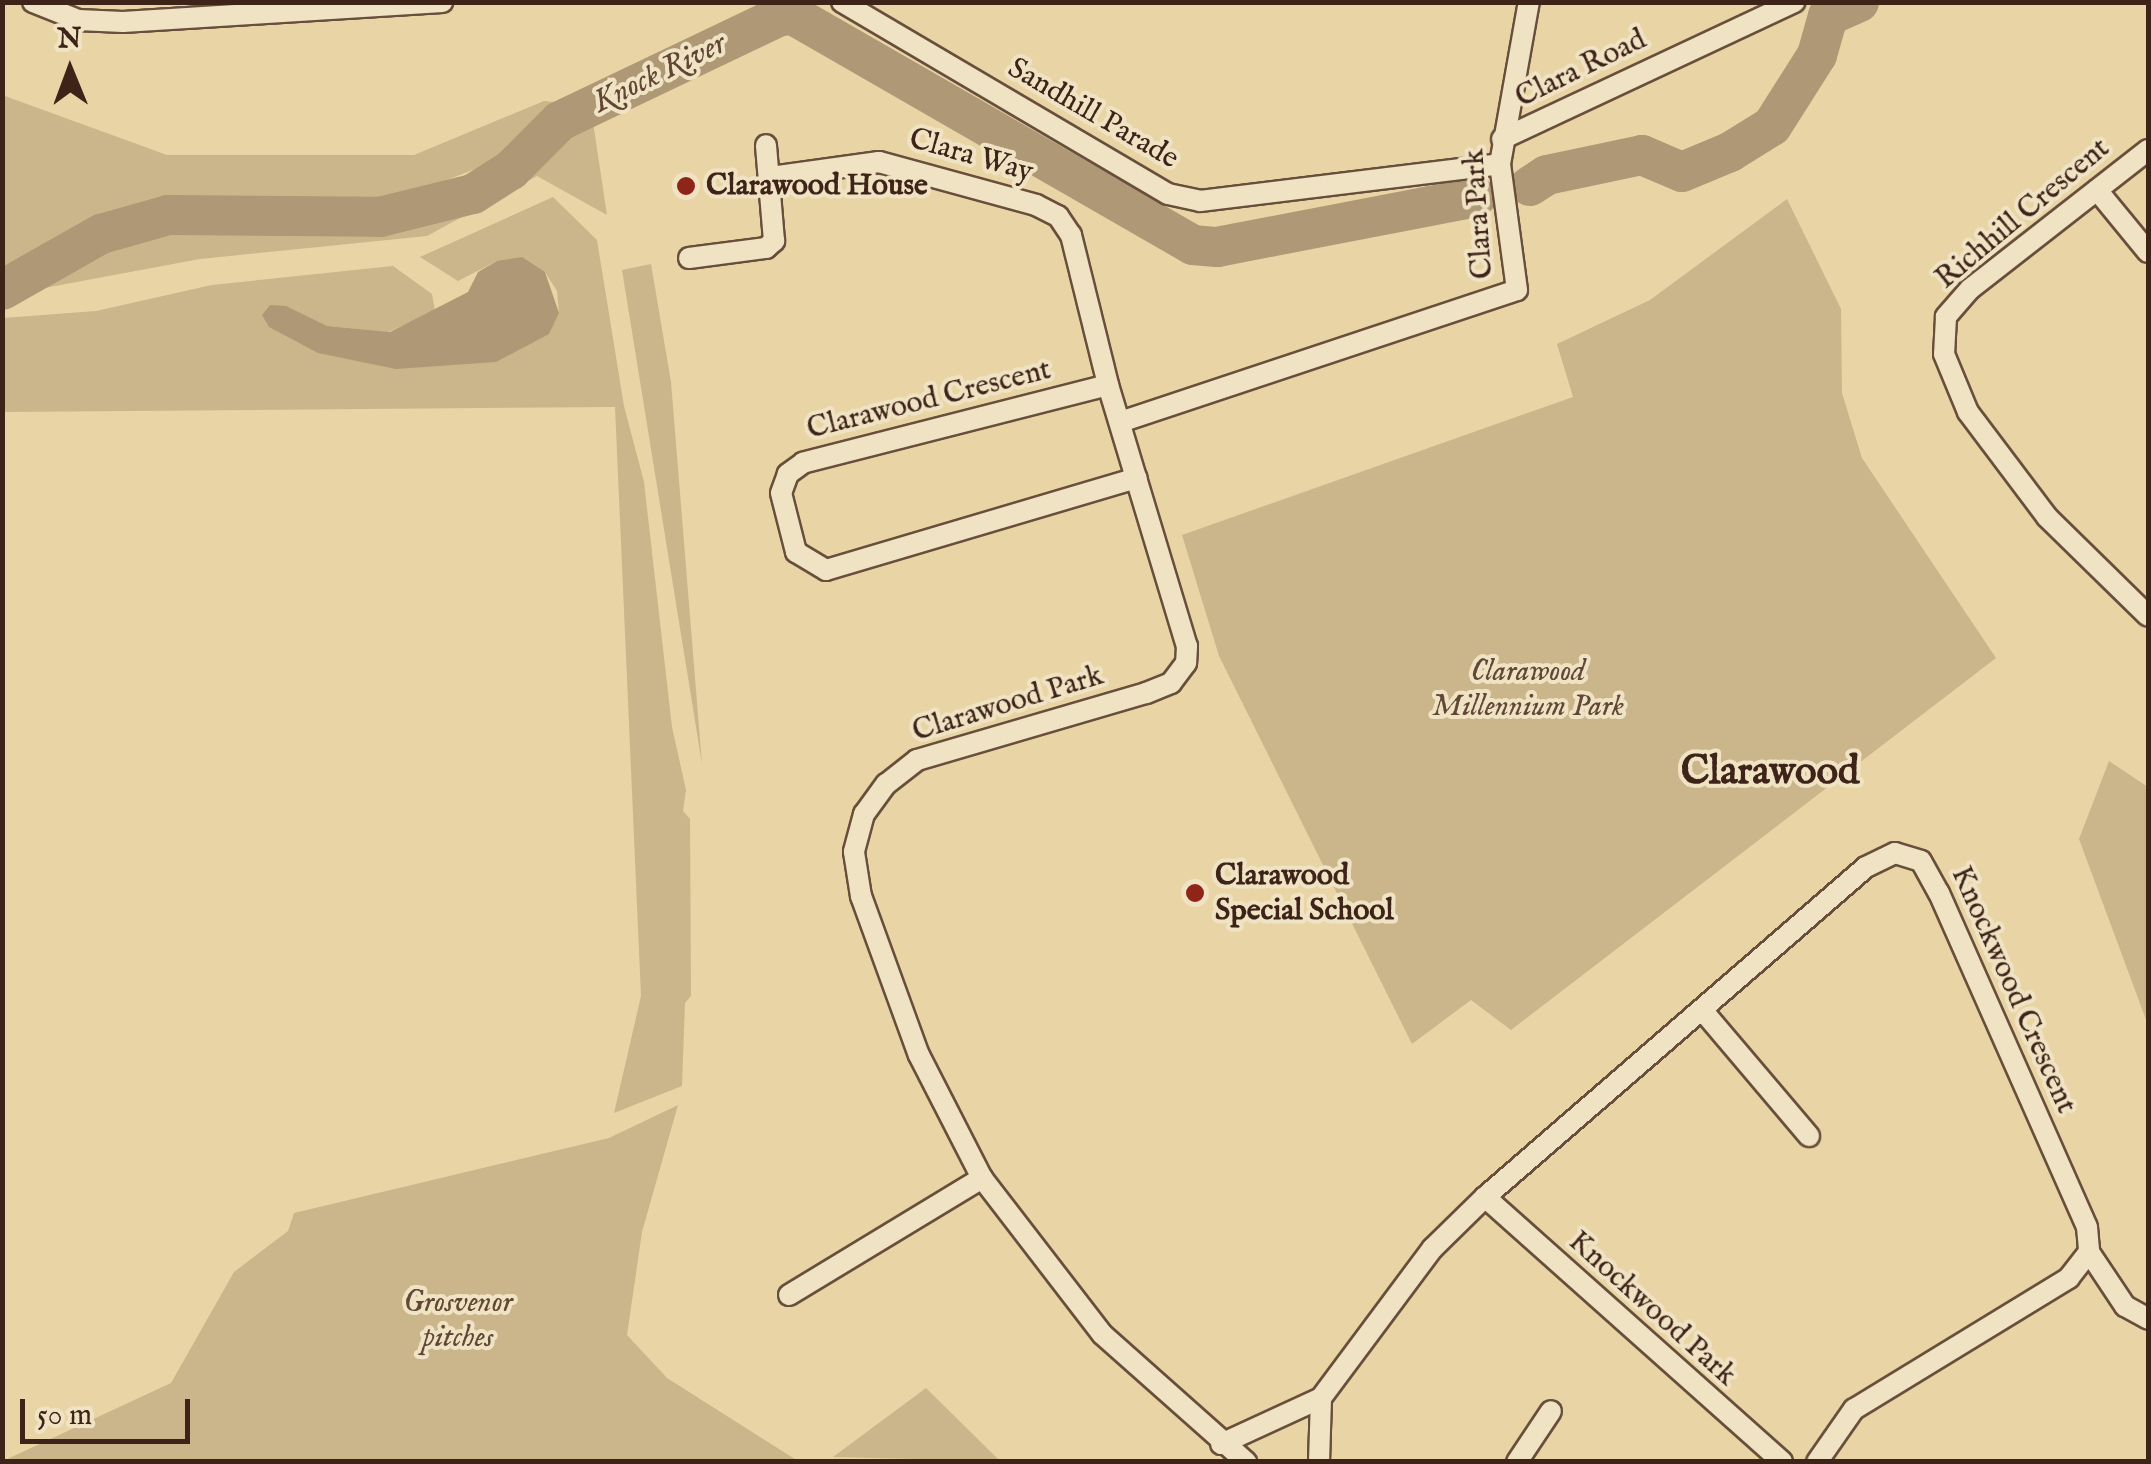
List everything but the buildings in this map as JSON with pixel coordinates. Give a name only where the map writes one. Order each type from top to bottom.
[{"type":"street","points":[[33,2],[78,20],[123,22],[442,2]]},
{"type":"street","name":"Sandhill Parade","points":[[842,2],[871,10],[1168,194],[1200,200],[1500,164]]},
{"type":"street","name":"Clara Park","points":[[1120,422],[1516,290],[1500,164],[1529,2]]},
{"type":"street","name":"Clara Road","points":[[1502,139],[1794,2]]},
{"type":"street","points":[[689,258],[766,248],[774,241],[766,146]]},
{"type":"street","name":"Richhill Crescent","points":[[2148,150],[1970,289],[1946,317],[1944,354],[1968,412],[2047,516],[2148,616]]},
{"type":"street","name":"Clara Way","points":[[770,177],[879,162],[1058,216],[1071,235],[1120,422]]},
{"type":"street","points":[[2097,190],[2148,252]]},
{"type":"street","name":"Clarawood Crescent","points":[[1108,385],[802,463],[788,474],[781,493],[796,552],[826,570],[1138,478]]},
{"type":"street","name":"Clarawood Park","points":[[1120,422],[1187,646],[1186,663],[1171,683],[917,760],[886,784],[864,814],[854,852],[861,896],[919,1055],[982,1178],[1102,1334],[1220,1444],[1246,1462]]},
{"type":"street","name":"Knockwood Crescent","points":[[1220,1444],[1321,1398],[1433,1248],[1485,1197],[1866,867],[1896,853],[1921,860],[2087,1228],[2089,1252]]},
{"type":"street","points":[[1703,1010],[1809,1136]]},
{"type":"street","points":[[790,1295],[982,1178]]},
{"type":"street","name":"Knockwood Park","points":[[1485,1197],[1759,1456],[1782,1462]]},
{"type":"street","points":[[1817,1462],[1854,1409],[2070,1278],[2089,1252],[2125,1306],[2148,1319]]},
{"type":"street","points":[[1319,1462],[1321,1398]]},
{"type":"street","points":[[1518,1462],[1551,1411]]},
{"type":"green space","points":[[2,95],[167,155],[414,155],[544,101],[579,104],[509,156],[400,198],[134,210],[60,237],[3,279]]},
{"type":"green space","points":[[591,109],[607,215],[537,176],[427,236],[200,259],[23,292],[75,256],[155,228],[244,218],[342,224],[440,214],[517,176]]},
{"type":"green space","points":[[553,197],[597,240],[624,406],[644,482],[672,727],[686,790],[683,811],[690,819],[691,996],[685,1003],[682,1086],[614,1113],[641,996],[615,407],[3,412],[3,318],[96,311],[212,285],[393,266],[432,294],[435,311],[388,332],[327,326],[318,353],[559,313],[557,291],[545,272],[497,261],[458,281],[420,257]]},
{"type":"green space","name":"Clarawood Millennium Park","points":[[1787,199],[1841,309],[1842,393],[1862,458],[1996,658],[1511,1030],[1471,1000],[1412,1044],[1219,656],[1182,535],[1573,397],[1557,344],[1650,300]]},
{"type":"green space","points":[[651,264],[671,382],[702,764],[622,270]]},
{"type":"green space","points":[[2109,761],[2148,787],[2148,1025],[2079,839]]},
{"type":"green space","name":"Grosvenor pitches","points":[[678,1105],[642,1232],[627,1335],[667,1378],[798,1461],[3,1461],[171,1383],[234,1272],[288,1231],[294,1213],[609,1138]]},
{"type":"green space","points":[[926,1388],[1000,1461],[833,1457]]},
{"type":"shaded area","points":[[522,257],[545,272],[559,313],[549,334],[496,362],[396,369],[318,353],[269,327],[262,315],[270,305],[286,306],[327,326],[390,332],[468,292],[478,272],[497,261]]},
{"type":"waterway","name":"Knock River","points":[[1530,186],[1547,175],[1642,155],[1682,172],[1730,152],[1772,126],[1817,55],[1828,16],[1859,2]]},
{"type":"waterway","name":"Knock River","points":[[2,290],[101,234],[168,215],[380,217],[473,194],[511,170],[560,121],[780,16],[793,15],[1193,245],[1217,247],[1476,197]]},
{"type":"place","name":"Clarawood House","points":[[686,186]]},
{"type":"place","name":"Clarawood Special School","points":[[1195,893]]},
{"type":"district","name":"Clarawood","points":[[1770,773]]}]
